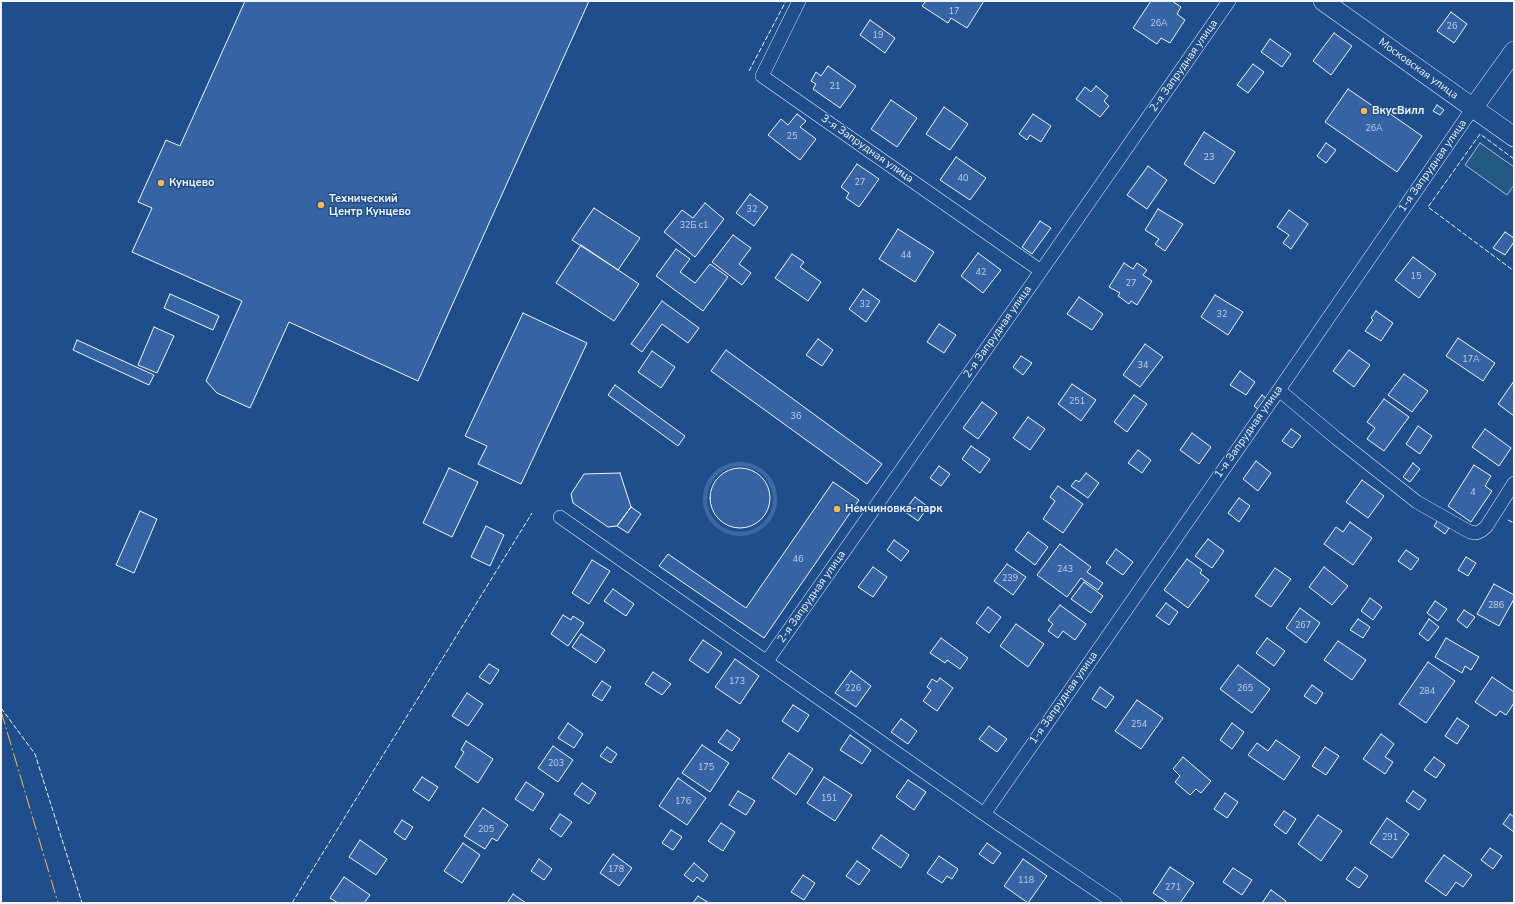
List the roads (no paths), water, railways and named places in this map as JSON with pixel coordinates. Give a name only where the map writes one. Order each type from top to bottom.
[{"type":"street","name":"3-я Запрудная улица","points":[[798,1],[762,76],[1041,271]]},
{"type":"street","name":"2-я Запрудная улица","points":[[767,661],[1229,1]]},
{"type":"street","name":"Московская улица","points":[[1323,1],[1514,138]]},
{"type":"street","name":"1-я Запрудная улица","points":[[984,814],[1514,51]]},
{"type":"street","points":[[1279,390],[1336,438],[1417,502],[1470,532],[1476,533],[1482,531],[1514,483]]},
{"type":"street","points":[[560,517],[984,814],[1115,903]]},
{"type":"waterway","points":[[740,464],[753,467],[765,474],[772,486],[775,499],[772,512],[765,524],[753,531],[740,534],[727,531],[715,524],[708,512],[705,499],[708,486],[715,474],[727,467],[740,464]]},
{"type":"place","name":"ВкусВилл","points":[[1364,111]]},
{"type":"place","name":"Кунцево","points":[[161,183]]},
{"type":"place","name":"Технический Центр Кунцево","points":[[321,205]]},
{"type":"place","name":"Немчиновка-парк","points":[[837,509]]}]
